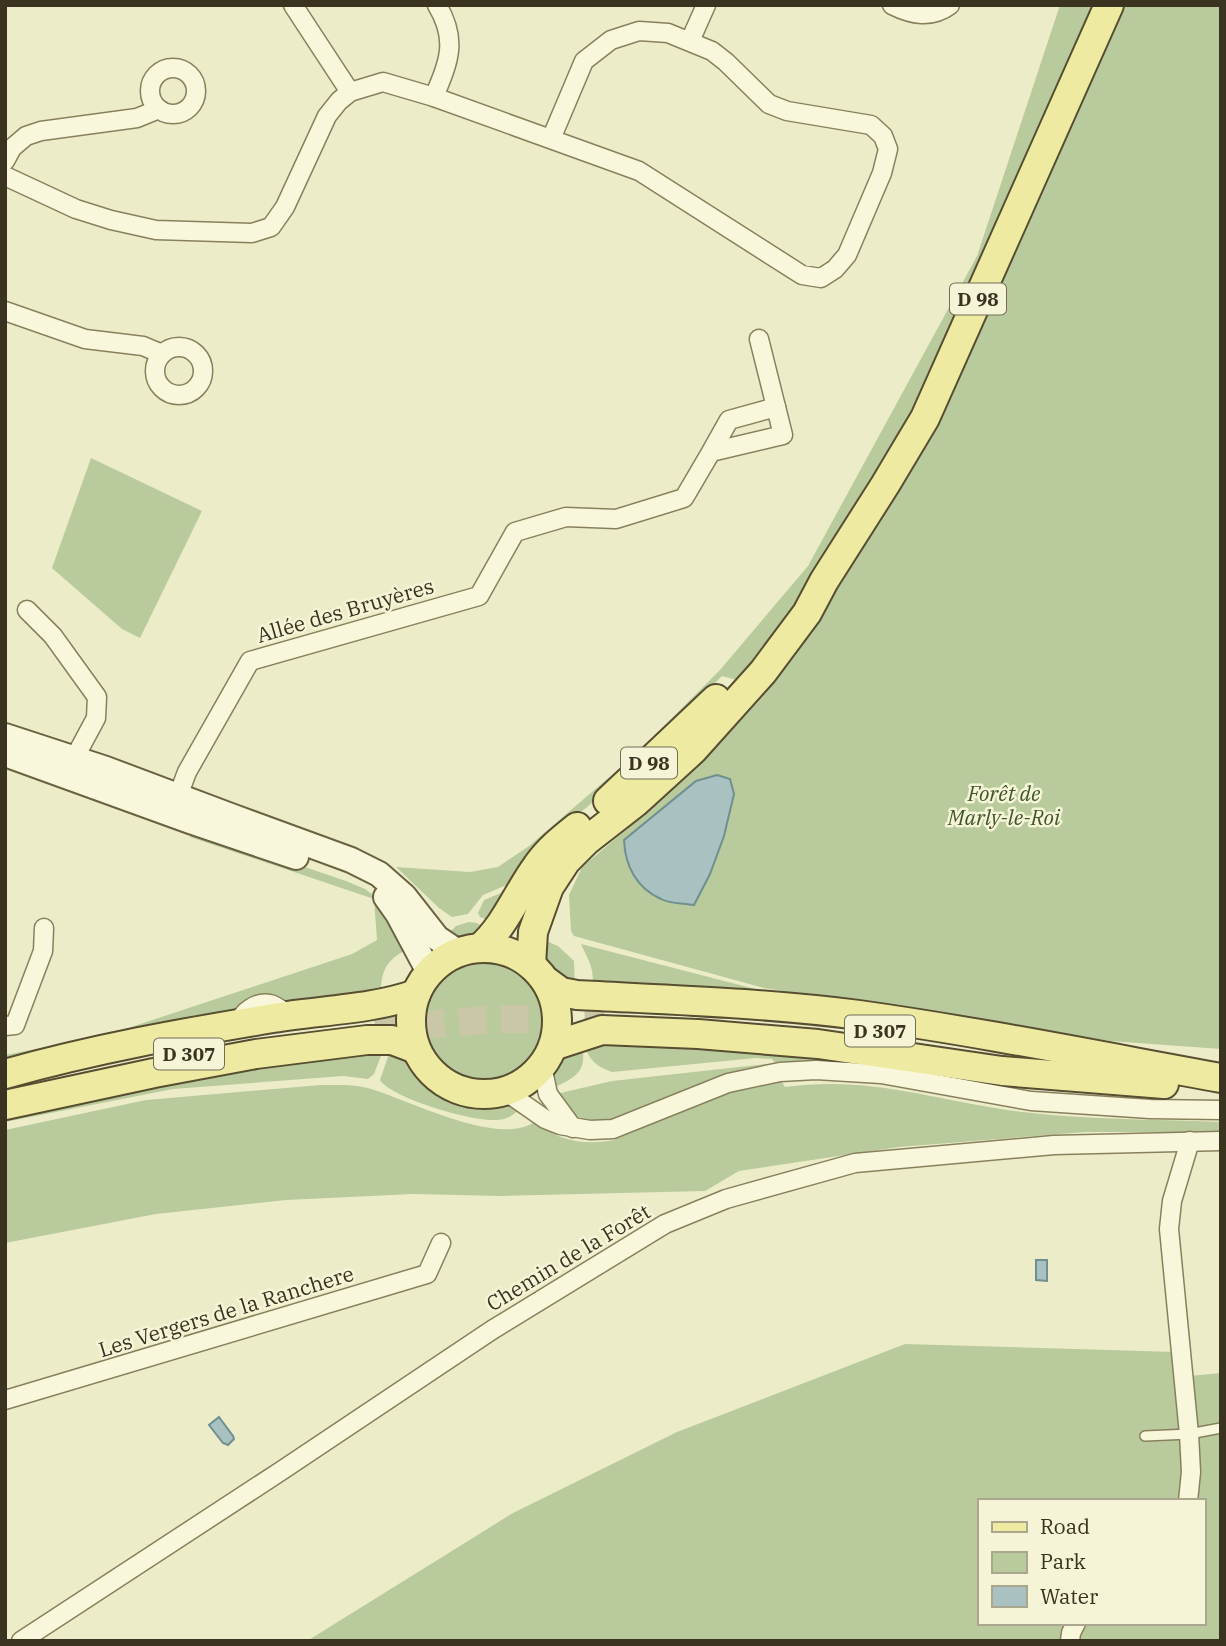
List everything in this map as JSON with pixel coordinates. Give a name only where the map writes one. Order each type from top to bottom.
[{"type":"main road","name":"D 98","points":[[539,973],[533,932],[549,887],[566,861],[693,750],[763,672],[807,613],[925,418],[1109,5]]},
{"type":"main road","name":"D 98","points":[[469,950],[502,924],[547,853],[588,819],[730,686],[824,581]]},
{"type":"main road","points":[[539,973],[555,1002],[558,1024],[547,1056],[526,1081],[505,1091],[475,1094],[446,1083],[424,1062],[416,1049],[411,1031],[411,1012],[423,983],[438,964],[469,950],[498,949],[516,955],[539,973],[561,992],[577,995],[770,1006],[1097,1054],[1154,1066]]},
{"type":"main road","points":[[5,1074],[117,1045],[290,1016],[387,1004],[423,983]]},
{"type":"main road","name":"D 307","points":[[604,1014],[738,1017],[823,1024],[1111,1066],[1154,1066],[1221,1079],[1190,1086],[1085,1077],[1039,1064],[864,1035],[604,1014]]},
{"type":"main road","name":"D 307","points":[[5,1087],[98,1064],[212,1041],[289,1029],[375,1025],[260,1042],[5,1096]]},
{"type":"main road","points":[[547,1056],[602,1030],[698,1034],[818,1044],[1002,1071],[1085,1077]]},
{"type":"main road","points":[[5,1105],[149,1067],[367,1040],[392,1040],[416,1049]]},
{"type":"street","points":[[293,5],[350,92]]},
{"type":"street","points":[[434,97],[451,45],[447,23],[437,5]]},
{"type":"street","points":[[690,41],[706,5]]},
{"type":"street","points":[[892,5],[908,13],[928,15],[943,11],[950,5]]},
{"type":"street","points":[[5,176],[76,209],[111,220],[156,230],[252,233],[271,227],[285,208],[327,116],[350,92],[383,82],[434,97],[639,171],[802,275],[821,278],[835,269],[847,255],[882,173],[888,149],[883,136],[871,125],[787,111],[769,104],[712,51],[668,33],[639,31],[611,40],[584,61],[551,139]]},
{"type":"street","points":[[5,161],[12,148],[26,136],[41,131],[137,118],[159,109]]},
{"type":"street","points":[[5,311],[85,339],[143,346],[162,354]]},
{"type":"street","points":[[711,452],[783,435],[759,339]]},
{"type":"street","points":[[711,452],[729,420],[776,407]]},
{"type":"street","name":"Allée des Bruyères","points":[[174,805],[187,772],[250,661],[479,596],[515,533],[566,517],[616,519],[684,499],[711,452]]},
{"type":"street","points":[[27,610],[53,636],[97,697],[96,718],[70,768]]},
{"type":"street","points":[[5,736],[70,768],[174,805],[368,884],[384,895],[398,914],[423,983]]},
{"type":"street","points":[[5,754],[70,768]]},
{"type":"street","points":[[174,805],[323,849],[379,874],[404,896],[437,939],[469,950]]},
{"type":"street","points":[[5,1026],[15,1025],[43,951],[44,928]]},
{"type":"street","points":[[547,1056],[548,1094],[573,1128]]},
{"type":"street","points":[[505,1091],[545,1119],[560,1125],[590,1130],[613,1129],[728,1083],[780,1072],[816,1070],[881,1074],[1031,1101],[1150,1109],[1221,1110]]},
{"type":"street","points":[[1188,1499],[1191,1472],[1189,1434],[1169,1229],[1172,1201],[1190,1141]]},
{"type":"street","name":"Chemin de la Forêt","points":[[21,1641],[293,1464],[492,1330],[665,1224],[726,1199],[855,1163],[1054,1145],[1221,1141]]},
{"type":"street","name":"Les Vergers de la Ranchere","points":[[5,1400],[427,1274],[441,1243]]},
{"type":"lane","points":[[1144,1436],[1189,1434],[1221,1428]]},
{"type":"green space","name":"Forêt de Marly-le-Roi","points":[[1060,5],[1221,5],[1221,1049],[1110,1041],[764,988],[574,936],[571,931],[569,895],[582,867],[705,758],[768,689],[722,676],[628,770],[586,808],[545,838],[509,884],[483,895],[468,914],[452,917],[396,867],[470,872],[498,867],[529,846],[635,755],[720,670],[808,566],[977,256]]},
{"type":"green space","points":[[91,458],[202,511],[140,638],[122,629],[52,568]]},
{"type":"green space","points":[[193,829],[346,881],[365,889],[377,898],[404,951],[386,968],[381,992],[5,1067],[5,1055],[104,1036],[352,954],[377,940],[374,899],[190,837]]},
{"type":"green space","points":[[506,891],[488,920],[480,917],[478,913],[484,900]]},
{"type":"green space","points":[[469,922],[483,927],[470,940],[455,940],[446,936],[456,926]]},
{"type":"green space","points":[[546,941],[558,946],[574,961],[575,991],[551,974],[543,960]]},
{"type":"green space","points":[[581,944],[767,992],[593,990],[592,970]]},
{"type":"green space","points":[[485,961],[508,966],[528,979],[541,999],[546,1022],[541,1045],[528,1065],[508,1078],[485,1083],[462,1078],[442,1065],[429,1045],[424,1022],[429,999],[442,979],[462,966]]},
{"type":"green space","points":[[596,1038],[761,1048],[838,1061],[777,1065],[772,1059],[756,1058],[612,1072],[602,1068],[588,1055],[584,1045]]},
{"type":"green space","points":[[386,1043],[374,1074],[368,1079],[343,1076],[173,1089],[5,1122],[5,1114]]},
{"type":"green space","points":[[582,1047],[581,1068],[569,1080],[555,1087],[554,1072],[559,1058]]},
{"type":"green space","points":[[391,1048],[405,1059],[428,1087],[443,1098],[462,1103],[501,1104],[519,1109],[505,1118],[485,1120],[433,1108],[400,1094],[380,1080]]},
{"type":"green space","points":[[766,1064],[769,1066],[604,1123],[576,1115],[556,1094],[612,1081]]},
{"type":"green space","points":[[780,1079],[785,1087],[815,1084],[871,1086],[1034,1113],[1221,1122],[1221,1132],[1086,1132],[899,1147],[739,1171],[705,1191],[501,1196],[413,1194],[286,1200],[156,1214],[5,1243],[5,1130],[146,1100],[320,1085],[356,1086],[474,1125],[517,1129],[533,1123],[562,1137],[591,1142],[614,1140],[731,1090]]},
{"type":"green space","points":[[905,1344],[1176,1352],[1178,1377],[1221,1373],[1221,1641],[307,1641],[513,1513],[677,1432]]},
{"type":"water","points":[[717,775],[730,779],[734,794],[724,836],[710,874],[694,905],[665,901],[645,889],[634,875],[624,840],[696,781]]},
{"type":"water","points":[[1036,1260],[1047,1260],[1047,1281],[1036,1280]]},
{"type":"water","points":[[219,1417],[234,1439],[228,1445],[223,1443],[209,1425]]},
{"type":"tunnel","points":[[375,1029],[499,1019],[604,1019]]}]
